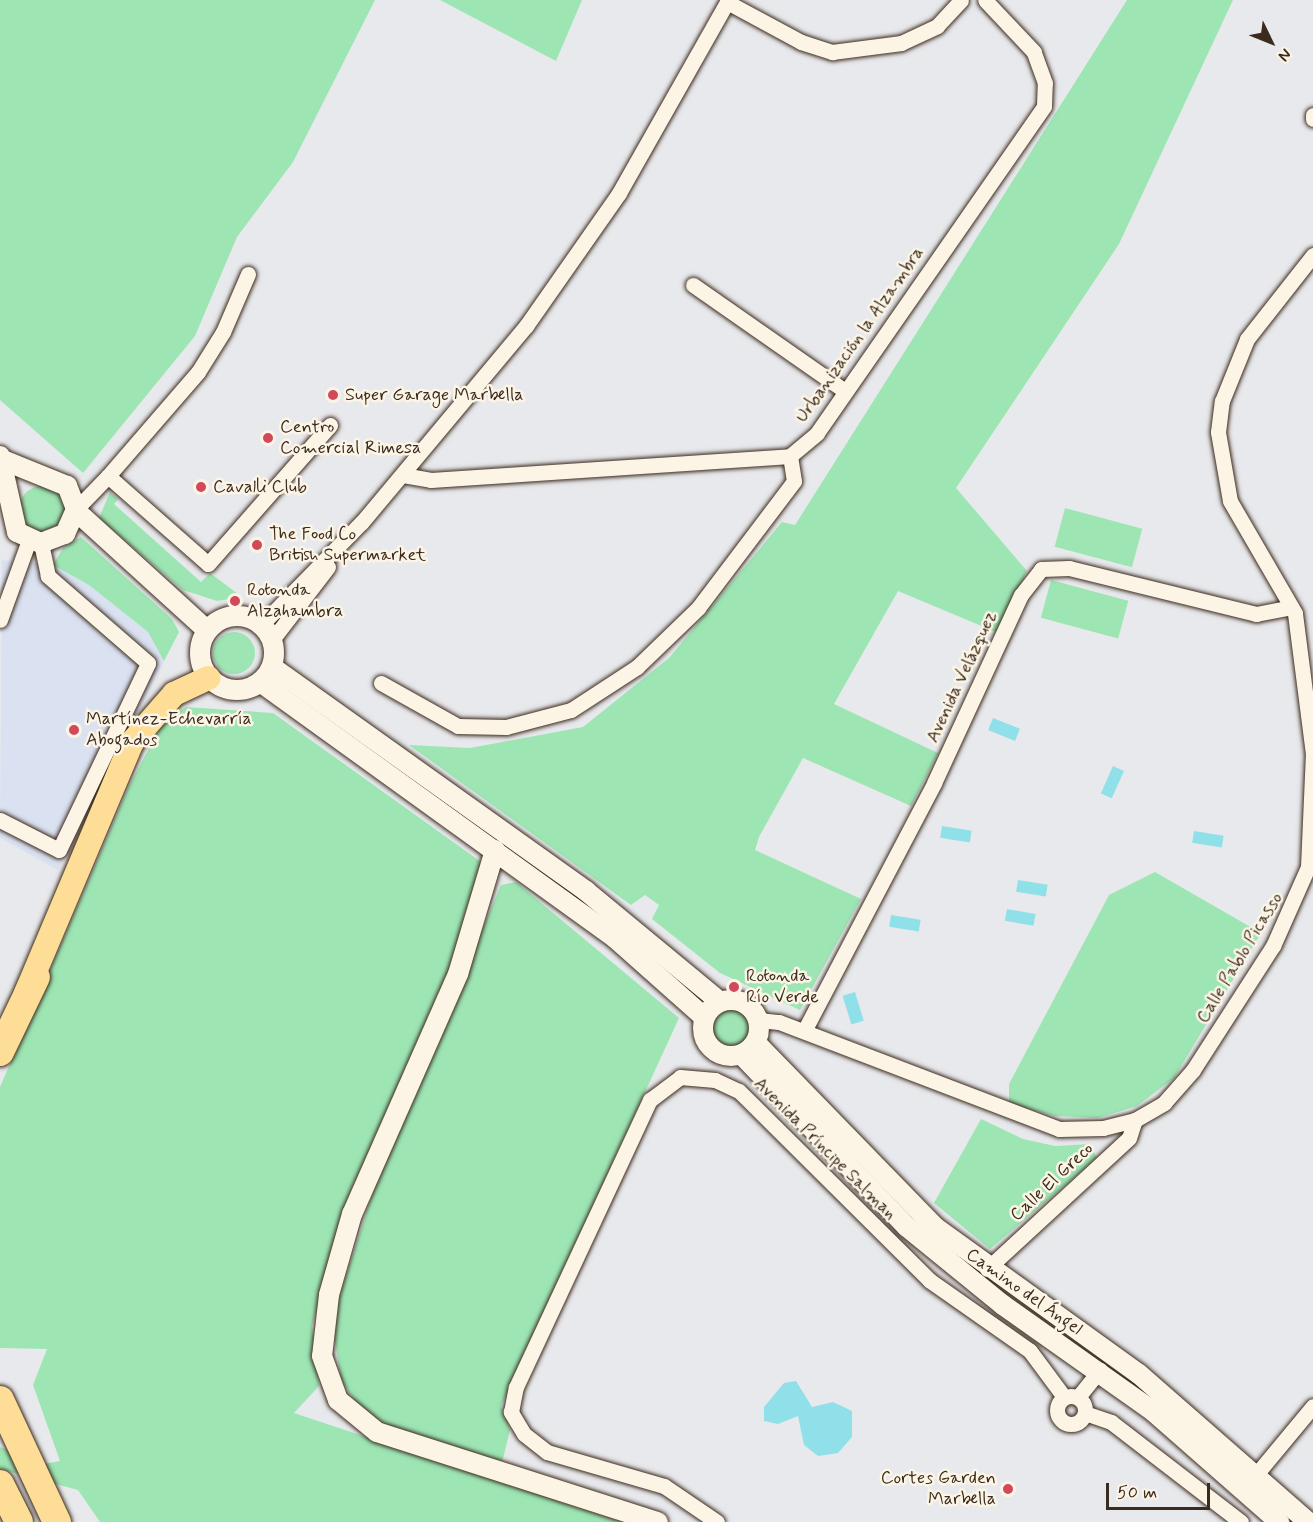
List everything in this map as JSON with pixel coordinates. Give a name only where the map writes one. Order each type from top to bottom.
[{"type":"highway","points":[[0,1052],[36,976]]},
{"type":"highway","points":[[0,1401],[18,1444],[57,1522]]},
{"type":"highway","points":[[0,1484],[19,1522]]},
{"type":"main road","points":[[0,1033],[36,976],[132,742],[168,699],[209,678]]},
{"type":"street","points":[[266,674],[266,633],[403,475],[526,326],[619,193],[727,1],[801,42],[832,52],[901,43],[937,26],[961,0]]},
{"type":"street","name":"Urbanización la Alzambra","points":[[790,456],[817,433],[1044,106],[1045,83],[1034,52],[985,0]]},
{"type":"street","name":"Calle Pablo Picasso","points":[[759,1020],[804,1031],[1059,1129],[1103,1128],[1135,1120],[1164,1103],[1193,1070],[1299,897],[1308,867],[1313,753],[1309,695],[1292,607],[1230,501],[1218,432],[1222,401],[1247,339],[1313,255]]},
{"type":"street","points":[[65,534],[76,507],[103,481],[198,372],[223,332],[248,274]]},
{"type":"street","points":[[693,285],[845,391]]},
{"type":"street","points":[[103,481],[208,564],[330,425]]},
{"type":"street","points":[[381,683],[458,726],[506,727],[571,710],[637,666],[698,608],[794,481],[790,456],[431,480],[403,475]]},
{"type":"street","points":[[0,820],[58,850],[148,663],[48,576],[35,542],[17,532],[6,516],[1,458],[40,476],[59,480],[76,507],[108,543],[207,630]]},
{"type":"street","points":[[6,516],[21,484],[40,476]]},
{"type":"street","points":[[35,542],[84,530],[108,543]]},
{"type":"street","points":[[0,620],[35,542]]},
{"type":"street","name":"Avenida Velázquez","points":[[804,1031],[934,783],[1022,595],[1041,569],[1069,568],[1256,614],[1292,607]]},
{"type":"street","points":[[266,633],[227,617],[207,630],[200,650],[209,678],[220,687],[248,689],[266,674]]},
{"type":"street","points":[[266,674],[495,850],[615,938],[705,1017]]},
{"type":"street","points":[[266,674],[586,891],[720,1002],[748,1005],[759,1020],[749,1049],[714,1052],[703,1036],[705,1017],[720,1002]]},
{"type":"street","points":[[495,850],[458,974],[352,1214],[329,1295],[322,1356],[338,1400],[377,1432],[658,1522]]},
{"type":"street","name":"Camino del Ángel","points":[[749,1049],[893,1188],[987,1269],[1139,1374],[1308,1522]]},
{"type":"street","name":"Camino del Ángel","points":[[749,1049],[908,1227],[1003,1305],[1100,1370],[1279,1522]]},
{"type":"street","name":"Avenida Príncipe Salman","points":[[717,1522],[663,1486],[547,1452],[513,1420],[516,1387],[650,1100],[680,1077],[715,1080],[739,1091],[929,1280],[1030,1351],[1071,1397]]},
{"type":"street","name":"Calle El Greco","points":[[987,1269],[1129,1138],[1135,1120]]},
{"type":"street","points":[[1085,1413],[1075,1424],[1062,1421],[1056,1409],[1100,1370]]},
{"type":"street","points":[[1071,1397],[1085,1413],[1111,1422],[1241,1522]]},
{"type":"street","points":[[1254,1477],[1313,1406]]},
{"type":"shaded area","points":[[2,560],[53,565],[89,585],[148,632],[163,652],[164,661],[58,870],[0,838]]},
{"type":"green space","points":[[0,0],[375,0],[293,162],[237,237],[195,336],[83,473],[0,400]]},
{"type":"green space","points":[[440,0],[582,0],[556,61]]},
{"type":"green space","points":[[1127,0],[1233,0],[1119,244],[956,488],[1027,571],[996,632],[898,591],[834,704],[938,753],[911,806],[803,758],[759,837],[755,850],[861,899],[800,1010],[720,973],[652,919],[659,905],[645,895],[631,905],[409,745],[470,748],[583,727],[669,658],[782,522],[795,525]]},
{"type":"green space","points":[[42,486],[58,493],[65,509],[58,525],[42,532],[26,525],[19,509],[26,493]]},
{"type":"green space","points":[[110,492],[118,499],[114,504],[201,582],[210,573],[242,597],[217,601],[183,590],[99,518]]},
{"type":"green space","points":[[1065,508],[1142,529],[1132,567],[1055,547]]},
{"type":"green space","points":[[81,537],[172,619],[179,632],[164,661],[148,632],[89,585],[53,565],[63,548]]},
{"type":"green space","points":[[1051,580],[1128,601],[1118,638],[1041,618]]},
{"type":"green space","points":[[234,632],[249,638],[255,653],[249,668],[234,674],[219,668],[213,653],[219,638]]},
{"type":"green space","points":[[186,707],[273,713],[481,862],[435,1016],[351,1190],[312,1326],[319,1386],[294,1413],[621,1522],[100,1522],[78,1490],[0,1469],[0,1447],[44,1464],[60,1461],[33,1385],[47,1349],[0,1348],[0,1087],[129,786],[163,722]]},
{"type":"green space","points":[[1155,872],[1261,933],[1174,1078],[1137,1106],[1098,1118],[1055,1116],[1009,1104],[1009,1084],[1109,895]]},
{"type":"green space","points":[[516,882],[679,1018],[501,1406],[510,1430],[501,1467],[401,1435],[363,1411],[341,1381],[332,1320],[380,1170],[501,885]]},
{"type":"green space","points":[[731,1008],[739,1009],[745,1014],[750,1020],[750,1036],[745,1042],[739,1047],[731,1048],[723,1047],[717,1042],[712,1036],[711,1028],[712,1020],[717,1014],[723,1009]]},
{"type":"green space","points":[[981,1119],[1023,1139],[1055,1146],[1090,1144],[1097,1158],[990,1249],[934,1203]]},
{"type":"water","points":[[993,718],[1020,729],[1015,741],[988,730]]},
{"type":"water","points":[[1113,766],[1124,771],[1112,798],[1101,793]]},
{"type":"water","points":[[942,826],[972,831],[970,843],[940,838]]},
{"type":"water","points":[[1194,831],[1224,836],[1222,848],[1192,843]]},
{"type":"water","points":[[1018,880],[1048,885],[1046,897],[1016,892]]},
{"type":"water","points":[[1007,909],[1036,914],[1033,926],[1005,921]]},
{"type":"water","points":[[891,915],[921,920],[919,932],[889,927]]},
{"type":"water","points":[[855,992],[864,1021],[851,1024],[843,996]]},
{"type":"water","points":[[796,1381],[812,1407],[833,1402],[852,1411],[852,1437],[838,1453],[818,1456],[804,1445],[798,1416],[778,1424],[764,1421],[764,1407],[784,1383]]},
{"type":"place","name":"Super Garage Marbella","points":[[333,395]]},
{"type":"place","name":"Centro Comercial Rimesa","points":[[268,438]]},
{"type":"place","name":"Cavalli Club","points":[[201,487]]},
{"type":"place","name":"The Food Co British Supermarket","points":[[257,545]]},
{"type":"place","name":"Rotonda Alzahambra","points":[[235,601]]},
{"type":"place","name":"Martínez-Echevarría Abogados","points":[[74,730]]},
{"type":"place","name":"Rotonda Río Verde","points":[[734,987]]},
{"type":"place","name":"Cortes Garden Marbella","points":[[1008,1489]]}]
